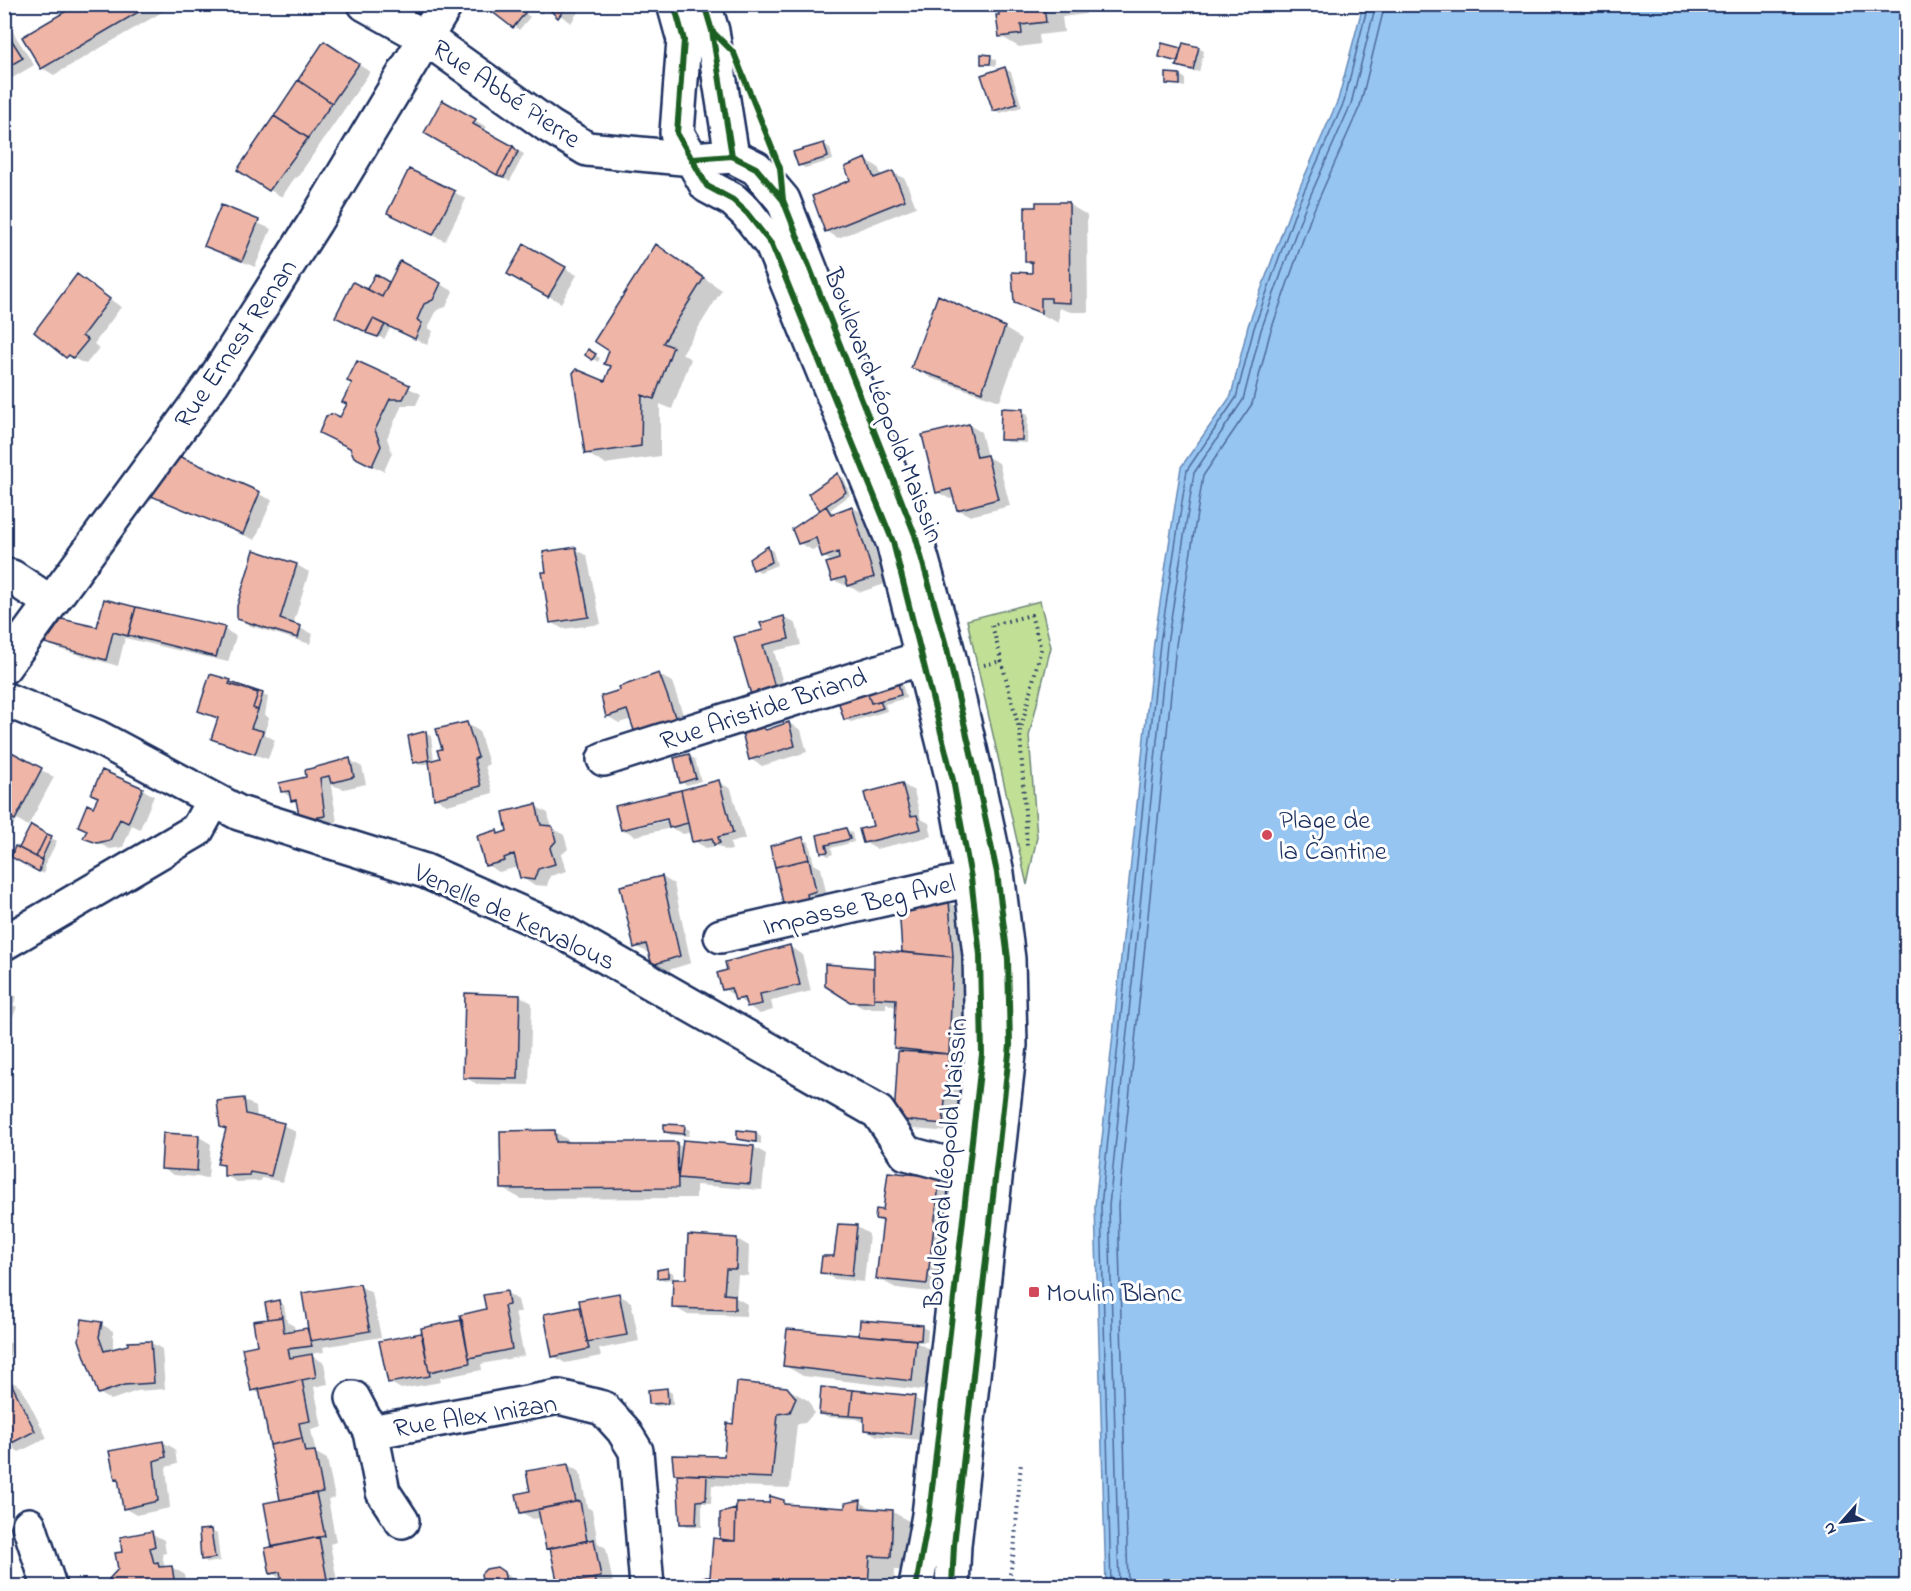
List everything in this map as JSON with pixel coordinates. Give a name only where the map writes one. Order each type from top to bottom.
[{"type":"street","name":"Rue Abbé Pierre","points":[[365,4],[426,38],[549,126],[587,149],[693,159]]},
{"type":"street","name":"Rue Ernest Renan","points":[[4,667],[219,372],[315,222],[446,4]]},
{"type":"street","name":"Boulevard Léopold Maissin","points":[[674,4],[684,40],[678,133],[707,186],[733,200],[747,213],[772,245],[893,542],[953,780],[984,876]]},
{"type":"street","points":[[693,159],[732,156],[712,32],[704,4]]},
{"type":"street","name":"Boulevard Léopold Maissin","points":[[732,156],[756,168],[783,200],[915,535],[947,649],[984,876],[980,955],[983,1167],[952,1587]]},
{"type":"street","points":[[4,575],[12,577],[50,602]]},
{"type":"street","name":"Rue Aristide Briand","points":[[604,759],[922,658]]},
{"type":"street","name":"Venelle de Kervalous","points":[[4,699],[96,737],[238,813],[425,871],[559,930],[878,1112],[906,1153],[951,1165],[983,1167]]},
{"type":"street","points":[[4,944],[197,830],[213,801]]},
{"type":"street","name":"Impasse Beg Avel","points":[[721,936],[984,876]]},
{"type":"street","name":"Boulevard Léopold Maissin","points":[[916,1587],[983,1167]]},
{"type":"street","name":"Rue Alex Inizan","points":[[371,1432],[559,1397],[603,1408],[623,1430],[636,1452],[647,1587]]},
{"type":"street","name":"Rue Alex Inizan","points":[[353,1398],[371,1432],[383,1492],[402,1521]]},
{"type":"street","points":[[29,1525],[49,1587]]},
{"type":"path","points":[[1020,732],[1041,649],[1031,615],[992,625],[1020,732],[1027,846],[1024,853]]},
{"type":"path","points":[[1008,1587],[1014,1551],[1021,1462]]},
{"type":"green space","points":[[1040,601],[1051,647],[1029,736],[1037,837],[1027,885],[967,620]]},
{"type":"water","points":[[1363,5],[1906,5],[1906,1586],[1106,1586],[1095,1206],[1154,642],[1181,467],[1231,396],[1248,326],[1292,205],[1338,100]]},
{"type":"building","points":[[78,4],[152,4],[41,69],[22,37]]},
{"type":"building","points":[[488,4],[515,4],[525,13],[513,28],[486,7]]},
{"type":"building","points":[[544,4],[568,4],[558,18]]},
{"type":"building","points":[[998,4],[1068,4],[1044,7],[1046,22],[1021,25],[1022,34],[999,37],[996,15],[999,15]]},
{"type":"building","points":[[4,28],[23,58],[4,69]]},
{"type":"building","points":[[324,41],[359,64],[332,103],[298,80]]},
{"type":"building","points":[[1162,43],[1181,48],[1178,62],[1159,57]]},
{"type":"building","points":[[1183,43],[1199,47],[1193,70],[1176,66]]},
{"type":"building","points":[[981,54],[991,55],[990,64],[981,64]]},
{"type":"building","points":[[1005,67],[1017,104],[993,111],[981,75]]},
{"type":"building","points":[[1166,73],[1180,74],[1180,85],[1166,84]]},
{"type":"building","points":[[298,80],[332,103],[308,138],[274,116]]},
{"type":"building","points":[[442,100],[476,119],[473,124],[513,146],[497,175],[424,133]]},
{"type":"building","points":[[274,116],[308,138],[269,191],[237,170]]},
{"type":"building","points":[[824,143],[828,157],[798,166],[793,152]]},
{"type":"building","points":[[513,146],[518,152],[504,177],[497,175]]},
{"type":"building","points":[[866,158],[874,178],[893,171],[905,200],[825,232],[812,196],[850,180],[845,167]]},
{"type":"building","points":[[409,169],[455,191],[433,235],[387,213]]},
{"type":"building","points":[[1036,202],[1069,202],[1070,303],[1051,302],[1051,298],[1041,298],[1041,313],[1014,303],[1012,272],[1032,273],[1032,262],[1025,262],[1025,207],[1036,207]]},
{"type":"building","points":[[221,205],[259,220],[242,261],[204,246]]},
{"type":"building","points":[[524,244],[566,267],[548,297],[507,274]]},
{"type":"building","points":[[656,244],[704,278],[663,343],[673,347],[654,399],[642,395],[641,446],[585,454],[573,373],[576,369],[605,381],[611,366],[604,364],[609,351],[594,341]]},
{"type":"building","points":[[400,261],[441,283],[433,300],[424,304],[417,320],[422,323],[415,339],[373,319],[366,332],[335,317],[353,282],[382,297]]},
{"type":"building","points":[[77,274],[110,299],[82,336],[88,340],[73,358],[69,355],[66,358],[34,332]]},
{"type":"building","points":[[375,274],[389,282],[382,297],[367,289]]},
{"type":"building","points":[[938,295],[1005,327],[982,392],[911,368]]},
{"type":"building","points":[[373,319],[385,325],[378,337],[366,333]]},
{"type":"building","points":[[588,349],[596,354],[592,360],[585,355]]},
{"type":"building","points":[[357,361],[410,385],[403,399],[390,399],[375,430],[381,446],[372,466],[354,457],[350,448],[319,433],[326,416],[334,414],[340,417],[347,404],[342,402],[352,383],[347,381]]},
{"type":"building","points":[[1001,408],[1023,409],[1022,440],[1000,440]]},
{"type":"building","points":[[969,424],[977,457],[987,455],[998,499],[957,510],[951,489],[936,493],[922,435]]},
{"type":"building","points":[[179,456],[260,492],[243,534],[151,496]]},
{"type":"building","points":[[838,473],[846,492],[820,510],[808,494]]},
{"type":"building","points":[[826,506],[831,514],[852,506],[874,577],[848,586],[845,577],[832,581],[826,563],[839,559],[838,552],[822,558],[816,538],[798,544],[792,529]]},
{"type":"building","points":[[768,546],[772,562],[753,570],[749,559]]},
{"type":"building","points":[[576,547],[589,617],[550,623],[542,572],[546,572],[543,552]]},
{"type":"building","points":[[254,550],[297,564],[280,619],[301,626],[298,638],[237,619],[237,606]]},
{"type":"building","points":[[104,599],[136,607],[128,636],[113,632],[106,660],[45,643],[62,619],[97,627]]},
{"type":"building","points":[[136,607],[225,627],[216,657],[128,635]]},
{"type":"building","points":[[784,616],[789,639],[763,645],[776,691],[752,698],[734,637],[763,630],[760,623]]},
{"type":"building","points":[[659,673],[677,722],[636,736],[627,710],[606,717],[601,696]]},
{"type":"building","points":[[210,674],[231,680],[229,684],[258,693],[253,708],[258,710],[251,728],[263,731],[255,754],[211,739],[218,718],[198,711]]},
{"type":"building","points":[[897,678],[901,695],[871,703],[866,688]]},
{"type":"building","points":[[230,682],[263,693],[258,710],[253,708],[258,693],[229,684]]},
{"type":"building","points":[[866,688],[871,703],[880,701],[883,708],[844,720],[837,697]]},
{"type":"building","points":[[467,722],[478,757],[474,759],[481,786],[434,799],[429,761],[440,758],[437,750],[442,749],[436,729]]},
{"type":"building","points":[[789,722],[795,746],[749,760],[741,728],[756,723],[766,730]]},
{"type":"building","points":[[426,731],[429,760],[413,763],[408,736]]},
{"type":"building","points":[[4,748],[42,768],[15,820],[4,814]]},
{"type":"building","points":[[689,754],[696,778],[680,783],[674,758]]},
{"type":"building","points":[[350,758],[354,777],[331,783],[329,776],[320,778],[325,816],[300,820],[296,800],[291,801],[289,791],[281,792],[279,783],[306,777],[305,770]]},
{"type":"building","points":[[102,770],[143,788],[128,823],[120,819],[110,840],[97,843],[83,838],[87,830],[78,826],[87,804],[93,807],[98,797],[91,794]]},
{"type":"building","points":[[719,780],[733,833],[718,837],[720,843],[714,845],[712,838],[692,842],[681,790]]},
{"type":"building","points":[[902,783],[911,816],[917,815],[921,829],[863,843],[859,829],[873,826],[864,793]]},
{"type":"building","points":[[681,790],[688,823],[669,828],[667,819],[621,830],[615,806]]},
{"type":"building","points":[[536,804],[541,825],[552,826],[556,841],[550,848],[555,864],[538,869],[534,880],[520,878],[514,854],[504,858],[505,861],[485,866],[477,836],[497,830],[498,834],[507,831],[503,812]]},
{"type":"building","points":[[31,825],[47,834],[36,857],[19,848]]},
{"type":"building","points":[[846,828],[850,839],[826,845],[828,852],[821,853],[817,835]]},
{"type":"building","points":[[47,834],[52,836],[41,860],[36,857]]},
{"type":"building","points":[[803,837],[809,859],[775,867],[770,846]]},
{"type":"building","points":[[15,846],[42,860],[39,872],[11,857]]},
{"type":"building","points":[[809,859],[816,891],[807,894],[809,906],[785,912],[775,867]]},
{"type":"building","points":[[662,876],[680,956],[652,965],[646,944],[634,948],[620,886]]},
{"type":"building","points":[[949,900],[953,957],[902,952],[899,905]]},
{"type":"building","points":[[790,945],[800,985],[760,994],[762,1004],[747,1007],[744,998],[735,1000],[731,988],[722,990],[717,973],[727,970],[725,962]]},
{"type":"building","points":[[874,950],[953,957],[949,1054],[894,1048],[896,999],[874,998]]},
{"type":"building","points":[[825,964],[874,968],[874,1002],[850,1002],[825,986]]},
{"type":"building","points":[[465,993],[520,995],[518,1079],[463,1078]]},
{"type":"building","points":[[898,1051],[949,1054],[943,1124],[894,1119]]},
{"type":"building","points":[[244,1098],[246,1114],[284,1123],[271,1176],[250,1172],[249,1175],[224,1176],[224,1165],[217,1164],[226,1129],[220,1127],[217,1101]]},
{"type":"building","points":[[664,1124],[685,1125],[684,1134],[664,1132]]},
{"type":"building","points":[[555,1130],[556,1142],[677,1142],[678,1188],[501,1189],[500,1131]]},
{"type":"building","points":[[737,1130],[756,1132],[756,1142],[737,1139]]},
{"type":"building","points":[[163,1133],[199,1135],[197,1171],[161,1169]]},
{"type":"building","points":[[683,1140],[754,1146],[750,1184],[678,1178]]},
{"type":"building","points":[[888,1172],[940,1177],[927,1284],[876,1279],[883,1220],[875,1219],[876,1209],[883,1210]]},
{"type":"building","points":[[838,1224],[857,1225],[852,1276],[820,1273],[822,1256],[834,1256]]},
{"type":"building","points":[[688,1235],[737,1238],[736,1269],[726,1269],[724,1294],[735,1295],[735,1310],[672,1308],[673,1279],[686,1279]]},
{"type":"building","points":[[668,1268],[668,1277],[657,1278],[657,1270]]},
{"type":"building","points":[[360,1284],[370,1331],[310,1341],[302,1293]]},
{"type":"building","points":[[507,1291],[509,1305],[504,1306],[512,1349],[469,1358],[460,1315],[486,1309],[483,1295]]},
{"type":"building","points":[[619,1293],[627,1335],[587,1342],[579,1300]]},
{"type":"building","points":[[279,1300],[282,1317],[268,1319],[265,1303]]},
{"type":"building","points":[[580,1307],[589,1349],[552,1357],[544,1314]]},
{"type":"building","points":[[282,1317],[284,1332],[307,1328],[312,1346],[288,1349],[290,1358],[312,1354],[316,1377],[251,1391],[242,1348],[257,1345],[253,1321]]},
{"type":"building","points":[[82,1319],[102,1322],[99,1337],[104,1351],[128,1345],[128,1342],[151,1341],[154,1383],[124,1385],[98,1394],[79,1340]]},
{"type":"building","points":[[462,1320],[470,1363],[429,1372],[421,1328]]},
{"type":"building","points":[[860,1320],[922,1325],[921,1340],[859,1335]]},
{"type":"building","points":[[787,1329],[916,1340],[912,1381],[783,1366]]},
{"type":"building","points":[[421,1333],[430,1376],[388,1383],[379,1341]]},
{"type":"building","points":[[9,1379],[35,1431],[6,1446],[4,1381]]},
{"type":"building","points":[[302,1380],[310,1421],[299,1423],[302,1438],[270,1445],[259,1389]]},
{"type":"building","points":[[737,1382],[787,1387],[796,1398],[790,1412],[778,1414],[772,1478],[674,1474],[672,1455],[724,1456],[727,1423],[733,1424]]},
{"type":"building","points":[[821,1387],[853,1390],[850,1416],[819,1414]]},
{"type":"building","points":[[667,1388],[668,1403],[649,1404],[648,1390]]},
{"type":"building","points":[[853,1390],[915,1396],[910,1434],[864,1430],[864,1417],[850,1416]]},
{"type":"building","points":[[302,1438],[305,1452],[315,1451],[323,1492],[280,1500],[270,1445]]},
{"type":"building","points":[[163,1441],[166,1457],[154,1461],[158,1501],[123,1509],[118,1478],[115,1479],[109,1451]]},
{"type":"building","points":[[568,1464],[576,1502],[520,1513],[516,1494],[530,1491],[526,1471]]},
{"type":"building","points":[[677,1474],[707,1475],[706,1500],[697,1501],[696,1524],[680,1524]]},
{"type":"building","points":[[316,1493],[325,1536],[272,1547],[264,1503]]},
{"type":"building","points":[[770,1496],[784,1500],[784,1504],[845,1508],[845,1503],[861,1500],[860,1508],[893,1510],[891,1557],[870,1556],[868,1586],[703,1586],[703,1577],[710,1577],[713,1538],[735,1541],[736,1502],[769,1503]]},
{"type":"building","points":[[580,1501],[587,1541],[546,1549],[538,1509]]},
{"type":"building","points":[[736,1509],[735,1541],[723,1541],[720,1538],[720,1513]]},
{"type":"building","points":[[211,1529],[215,1558],[201,1560],[199,1530]]},
{"type":"building","points":[[152,1531],[155,1546],[150,1548],[154,1563],[158,1562],[159,1567],[172,1566],[175,1586],[111,1586],[109,1579],[118,1569],[115,1553],[122,1552],[120,1537]]},
{"type":"building","points":[[319,1537],[327,1579],[283,1586],[280,1572],[270,1574],[265,1548]]},
{"type":"building","points":[[594,1539],[601,1577],[558,1585],[550,1548]]},
{"type":"building","points":[[497,1567],[504,1572],[507,1586],[483,1586],[481,1574],[486,1569]]},
{"type":"building","points":[[595,1578],[597,1586],[552,1586],[558,1585]]},
{"type":"building","points":[[482,1580],[483,1586],[472,1586],[471,1581]]},
{"type":"cycle path","points":[[674,4],[684,40],[677,133],[707,186],[733,200],[747,213],[772,245],[893,542],[953,780],[971,878],[980,955],[982,1054],[929,1515],[916,1586]]},
{"type":"cycle path","points":[[704,4],[712,31],[732,156]]},
{"type":"cycle path","points":[[712,31],[734,53],[780,168],[783,200]]},
{"type":"cycle path","points":[[693,159],[732,156],[756,168],[783,200],[915,535],[947,649],[997,873],[1008,959],[1010,1045],[954,1545],[952,1586]]},
{"type":"place","name":"Plage de la Cantine","points":[[1267,835]]},
{"type":"place","name":"Moulin Blanc","points":[[1034,1292]]}]
